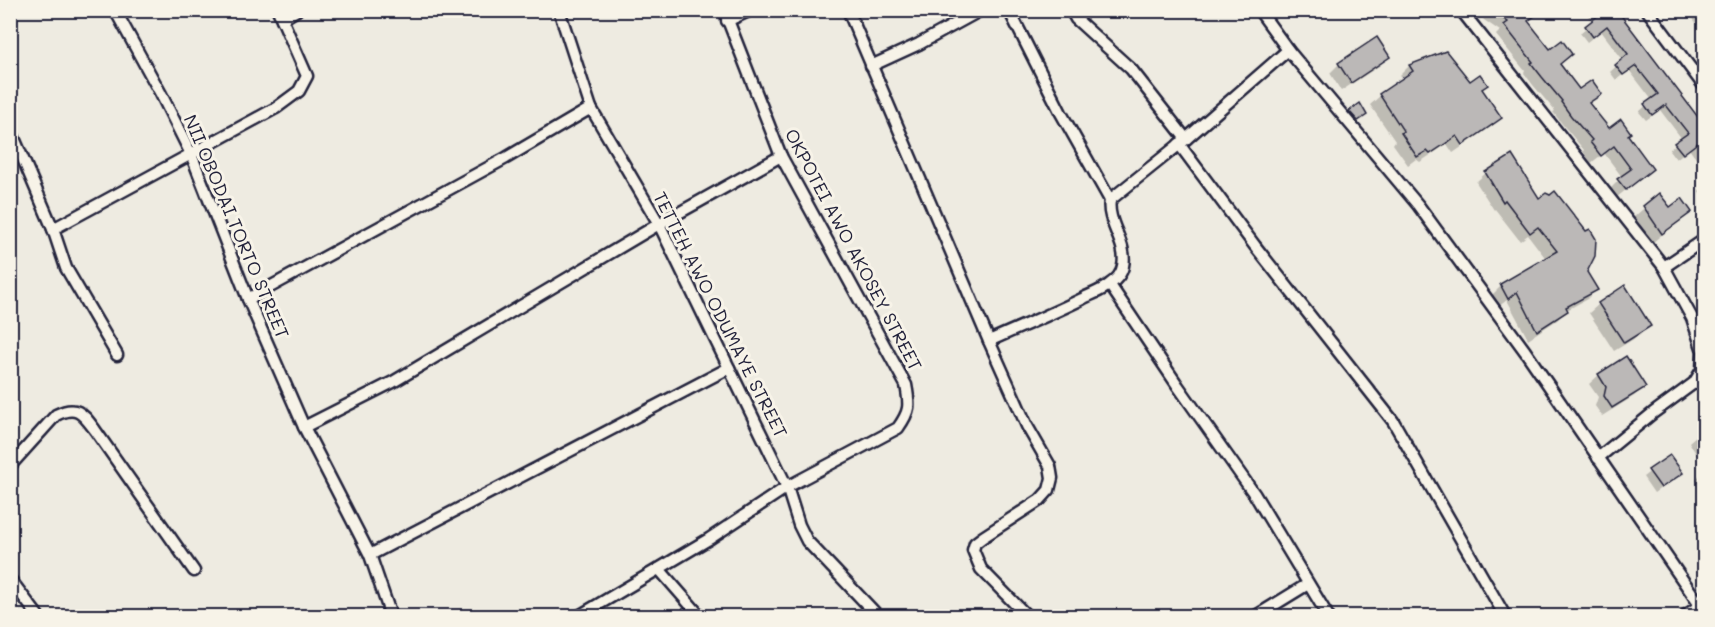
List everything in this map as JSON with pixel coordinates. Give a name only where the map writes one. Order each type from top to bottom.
[{"type":"street","name":"NII OBODAI TORTO STREET","points":[[115,10],[191,154],[248,299],[304,427],[370,555],[391,616]]},
{"type":"street","points":[[53,230],[276,108],[299,91],[307,76],[280,14],[297,10]]},
{"type":"street","name":"TETTEH AWO ODUMAYE STREET","points":[[559,10],[591,108],[659,224],[788,487],[799,525],[807,541],[878,616]]},
{"type":"street","points":[[726,16],[751,10]]},
{"type":"street","points":[[848,10],[1027,426],[1050,466],[1052,478],[1049,490],[1040,500],[983,537],[975,543],[972,550],[981,569],[1027,616]]},
{"type":"street","points":[[871,66],[919,44],[981,10]]},
{"type":"street","points":[[989,340],[1110,285],[1121,273],[1124,252],[1109,213],[1110,200],[1061,113],[1009,10]]},
{"type":"street","points":[[1071,10],[1076,19],[1131,69],[1255,246],[1393,421],[1505,616]]},
{"type":"street","points":[[1259,10],[1288,50],[1418,205],[1525,351],[1703,607],[1685,616]]},
{"type":"street","points":[[1461,10],[1664,267],[1692,318],[1703,351],[1702,370],[1694,383],[1598,458]]},
{"type":"street","points":[[1647,10],[1704,86]]},
{"type":"street","name":"OKPOTEI AWO AKOSEY STREET","points":[[579,616],[659,569],[788,487],[898,428],[909,413],[906,385],[781,156],[726,16]]},
{"type":"street","points":[[1110,200],[1183,142],[1288,50]]},
{"type":"street","points":[[248,299],[506,158],[591,108]]},
{"type":"street","points":[[11,130],[53,230],[66,268],[117,356]]},
{"type":"street","points":[[304,427],[393,382],[659,224],[781,156]]},
{"type":"street","points":[[1664,267],[1704,240]]},
{"type":"street","points":[[1110,285],[1255,495],[1328,616]]},
{"type":"street","points":[[370,555],[729,368]]},
{"type":"street","points":[[10,466],[56,415],[65,410],[73,409],[79,412],[96,430],[194,571]]},
{"type":"street","points":[[659,569],[700,616]]},
{"type":"street","points":[[10,579],[38,616]]},
{"type":"street","points":[[1256,616],[1308,584]]},
{"type":"building","points":[[1490,10],[1543,10],[1528,21],[1550,49],[1562,40],[1572,54],[1560,64],[1579,89],[1592,80],[1602,94],[1589,103],[1609,128],[1621,119],[1631,133],[1628,135],[1653,169],[1626,190],[1617,179],[1631,169],[1614,146],[1601,156],[1590,142],[1592,140],[1571,116],[1504,25],[1508,22]]},
{"type":"building","points":[[1595,10],[1617,10],[1704,125],[1704,138],[1683,154],[1674,143],[1688,133],[1666,105],[1652,115],[1644,104],[1658,94],[1636,66],[1623,75],[1615,65],[1628,54],[1607,26],[1593,37],[1585,26],[1599,15]]},
{"type":"building","points":[[1377,37],[1390,57],[1351,83],[1338,63]]},
{"type":"building","points":[[1446,51],[1470,81],[1480,74],[1488,85],[1482,89],[1502,118],[1463,145],[1457,136],[1430,154],[1427,151],[1417,157],[1379,94],[1413,71],[1409,65]]},
{"type":"building","points":[[1360,103],[1367,115],[1358,121],[1349,111]]},
{"type":"building","points":[[1512,155],[1539,198],[1555,191],[1586,231],[1590,229],[1596,239],[1595,256],[1587,272],[1598,290],[1566,307],[1568,311],[1537,331],[1517,292],[1508,299],[1500,284],[1557,251],[1538,227],[1530,233],[1505,200],[1503,202],[1485,172]]},
{"type":"building","points":[[1659,193],[1670,207],[1682,198],[1692,212],[1662,234],[1643,206]]},
{"type":"building","points":[[1625,285],[1651,326],[1624,343],[1598,303]]},
{"type":"building","points":[[1626,356],[1646,387],[1612,408],[1604,396],[1606,387],[1598,374]]},
{"type":"building","points":[[1670,455],[1683,473],[1661,488],[1648,470]]}]
